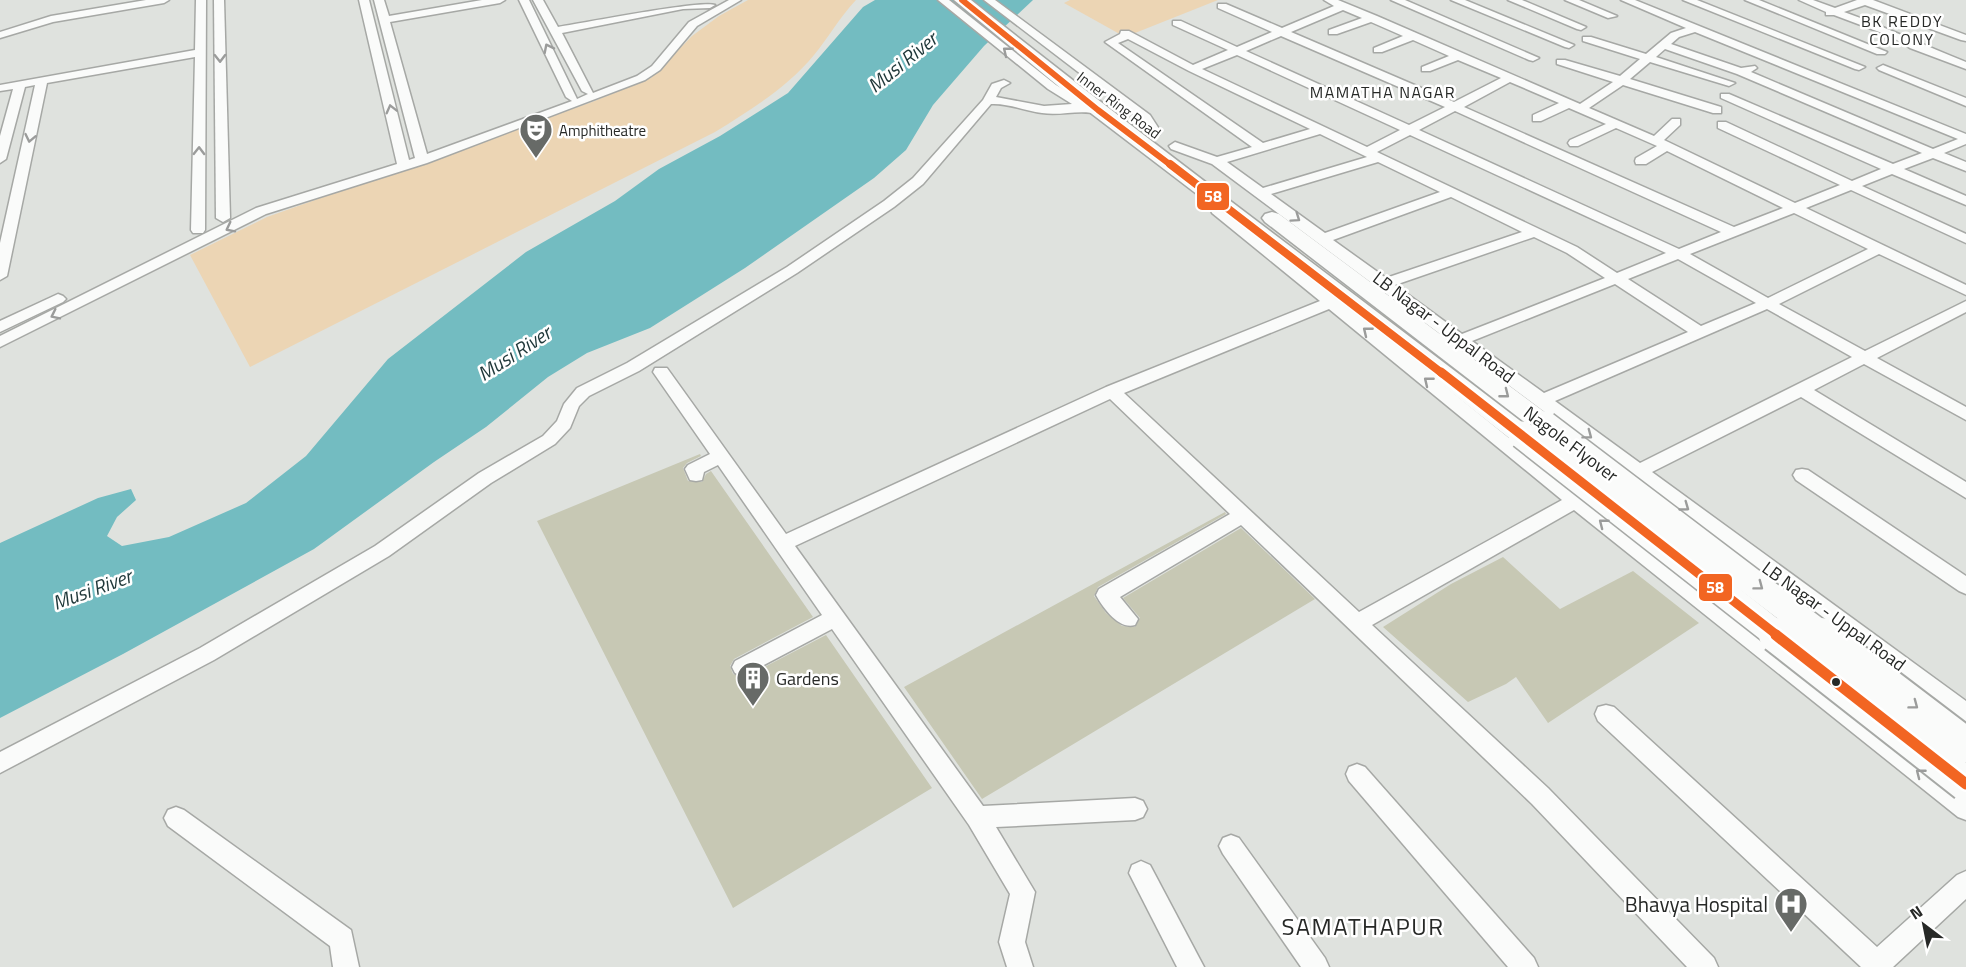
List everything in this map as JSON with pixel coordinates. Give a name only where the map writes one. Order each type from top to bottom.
[{"type":"highway","name":"Inner Ring Road","points":[[962,0],[1012,32],[1175,146]]},
{"type":"highway","name":"Inner Ring Road","points":[[977,0],[1091,108],[1213,196]]},
{"type":"highway","name":"Nagole Flyover","points":[[1175,146],[1317,250],[1536,420],[1966,745]]},
{"type":"highway","name":"Nagole Flyover","points":[[1213,196],[1536,420],[1966,784]]},
{"type":"street","points":[[0,28],[46,14],[125,0]]},
{"type":"street","points":[[0,35],[60,17],[164,0]]},
{"type":"street","points":[[198,230],[201,0]]},
{"type":"street","points":[[219,0],[223,218]]},
{"type":"street","points":[[364,0],[404,161]]},
{"type":"street","points":[[379,0],[421,155]]},
{"type":"street","points":[[383,17],[467,0]]},
{"type":"street","points":[[383,17],[500,0]]},
{"type":"street","points":[[524,0],[572,97]]},
{"type":"street","points":[[538,0],[588,91]]},
{"type":"street","points":[[675,27],[693,24],[736,0]]},
{"type":"street","points":[[943,0],[1052,87],[1091,108]]},
{"type":"street","points":[[989,0],[1146,118],[1155,132]]},
{"type":"street","points":[[1329,0],[1662,144],[1966,291]]},
{"type":"street","points":[[1396,0],[1533,58]]},
{"type":"street","points":[[1389,26],[1459,0],[1569,45]]},
{"type":"street","points":[[1513,0],[1581,27]]},
{"type":"street","points":[[1570,0],[1612,16]]},
{"type":"street","points":[[1626,0],[1966,139]]},
{"type":"street","points":[[1688,0],[1859,67]]},
{"type":"street","points":[[1750,0],[1881,52]]},
{"type":"street","points":[[1804,0],[1894,34],[1928,52],[1966,66]]},
{"type":"street","points":[[1740,46],[1865,0],[1966,37]]},
{"type":"street","points":[[0,342],[261,211],[421,155],[588,91],[642,67],[675,27],[684,19],[714,2]]},
{"type":"street","points":[[556,32],[714,2]]},
{"type":"street","points":[[1222,6],[1733,232]]},
{"type":"street","points":[[1193,69],[1343,6]]},
{"type":"street","points":[[1333,32],[1373,18]]},
{"type":"street","points":[[1177,23],[1677,253],[1966,414]]},
{"type":"street","points":[[421,155],[514,128],[641,78],[656,68],[693,24]]},
{"type":"street","points":[[1580,109],[1621,81],[1662,44],[1675,35],[1696,28]]},
{"type":"street","points":[[1262,148],[1110,42],[1126,34],[1193,69],[1572,250],[1699,332]]},
{"type":"street","points":[[1378,50],[1413,36]]},
{"type":"street","points":[[1928,52],[1966,37]]},
{"type":"street","points":[[1587,39],[1646,58],[1727,89],[1895,170],[1966,201]]},
{"type":"street","points":[[1662,44],[1741,72],[1966,167]]},
{"type":"street","points":[[0,88],[202,49]]},
{"type":"street","points":[[0,81],[202,49]]},
{"type":"street","points":[[1426,69],[1458,56]]},
{"type":"street","points":[[1741,72],[1773,59]]},
{"type":"street","points":[[1561,62],[1717,110]]},
{"type":"street","points":[[1883,68],[1966,102]]},
{"type":"street","points":[[561,75],[578,73]]},
{"type":"street","points":[[1262,193],[1372,155],[1410,129],[1508,79]]},
{"type":"street","points":[[1,268],[4,241],[42,80]]},
{"type":"street","points":[[0,763],[207,654],[382,552],[485,478],[549,440],[564,424],[572,404],[583,392],[633,367],[889,204],[918,181],[985,104],[996,86],[1004,83]]},
{"type":"street","points":[[0,159],[20,84]]},
{"type":"street","points":[[985,104],[997,112],[1012,113],[1031,108],[1044,110],[1091,108]]},
{"type":"street","points":[[1537,118],[1567,104]]},
{"type":"street","points":[[1641,161],[1662,144],[1676,122]]},
{"type":"street","points":[[1574,143],[1615,124]]},
{"type":"street","points":[[1722,125],[1966,239]]},
{"type":"street","points":[[1217,161],[1321,130]]},
{"type":"street","points":[[1461,340],[1615,277],[1895,170],[1966,139]]},
{"type":"street","name":"LB Nagar - Uppal Road","points":[[1175,146],[1217,161],[1325,238],[1461,340],[1536,420],[1638,472],[1966,713]]},
{"type":"street","points":[[0,327],[223,218],[276,196],[404,161]]},
{"type":"street","points":[[1325,238],[1451,193]]},
{"type":"street","points":[[1213,196],[1217,210],[1575,501],[1966,809]]},
{"type":"street","points":[[1385,283],[1535,232]]},
{"type":"street","points":[[1536,420],[1699,332],[1769,303],[1879,249]]},
{"type":"street","points":[[782,544],[1112,391],[1332,302]]},
{"type":"street","points":[[1638,472],[1966,306]]},
{"type":"street","points":[[661,372],[782,544],[790,570],[835,618],[977,817],[1023,892],[1012,942],[1020,967]]},
{"type":"street","points":[[1802,390],[1966,491]]},
{"type":"street","points":[[1112,391],[1540,796],[1705,967]]},
{"type":"street","points":[[696,475],[694,470],[720,457]]},
{"type":"street","points":[[1802,475],[1966,586]]},
{"type":"street","points":[[1358,622],[1575,501]]},
{"type":"street","points":[[1128,619],[1106,595],[1243,515]]},
{"type":"street","points":[[1683,585],[1742,549]]},
{"type":"street","points":[[742,667],[835,618]]},
{"type":"street","points":[[1606,714],[1877,966],[1966,883]]},
{"type":"street","points":[[1358,774],[1525,967]]},
{"type":"street","points":[[977,817],[1135,809]]},
{"type":"street","points":[[176,818],[342,939],[346,967]]},
{"type":"street","points":[[1232,846],[1316,967]]},
{"type":"street","points":[[1141,873],[1191,967]]},
{"type":"shaded area","points":[[748,0],[856,0],[814,55],[792,78],[768,98],[715,132],[250,367],[190,255],[267,217],[592,102],[651,78],[692,36],[719,16]]},
{"type":"shaded area","points":[[1070,0],[1218,0],[1125,37],[1064,3]]},
{"type":"water","name":"Musi River","points":[[875,0],[1033,0],[984,46],[933,105],[906,150],[874,178],[745,268],[650,328],[587,353],[548,377],[486,427],[314,549],[123,654],[0,718],[0,543],[98,498],[131,489],[136,500],[117,517],[107,536],[122,546],[169,537],[246,503],[306,456],[388,359],[526,252],[615,201],[659,169],[720,136],[788,93],[863,7]]},
{"type":"building","name":"Gardens","points":[[700,454],[701,456],[687,463],[683,468],[688,481],[702,482],[706,474],[711,471],[813,617],[734,659],[730,666],[733,674],[743,678],[826,635],[932,788],[733,908],[537,521]]},
{"type":"building","points":[[1225,512],[1226,514],[1098,587],[1094,596],[1106,613],[1122,626],[1135,627],[1140,618],[1123,598],[1241,528],[1315,599],[982,799],[904,687]]},
{"type":"building","points":[[1503,557],[1560,609],[1633,571],[1699,623],[1548,723],[1516,677],[1468,702],[1383,627],[1451,584]]},
{"type":"transit line","name":"58","points":[[962,0],[1098,110],[1286,251],[1966,784]]},
{"type":"place","name":"Amphitheatre","points":[[536,159]]},
{"type":"place","name":"Gardens","points":[[753,707]]},
{"type":"place","name":"Bhavya Hospital","points":[[1791,933]]},
{"type":"district","name":"BK REDDY COLONY","points":[[1902,30]]},
{"type":"district","name":"MAMATHA NAGAR","points":[[1383,92]]},
{"type":"district","name":"SAMATHAPUR","points":[[1363,926]]}]
